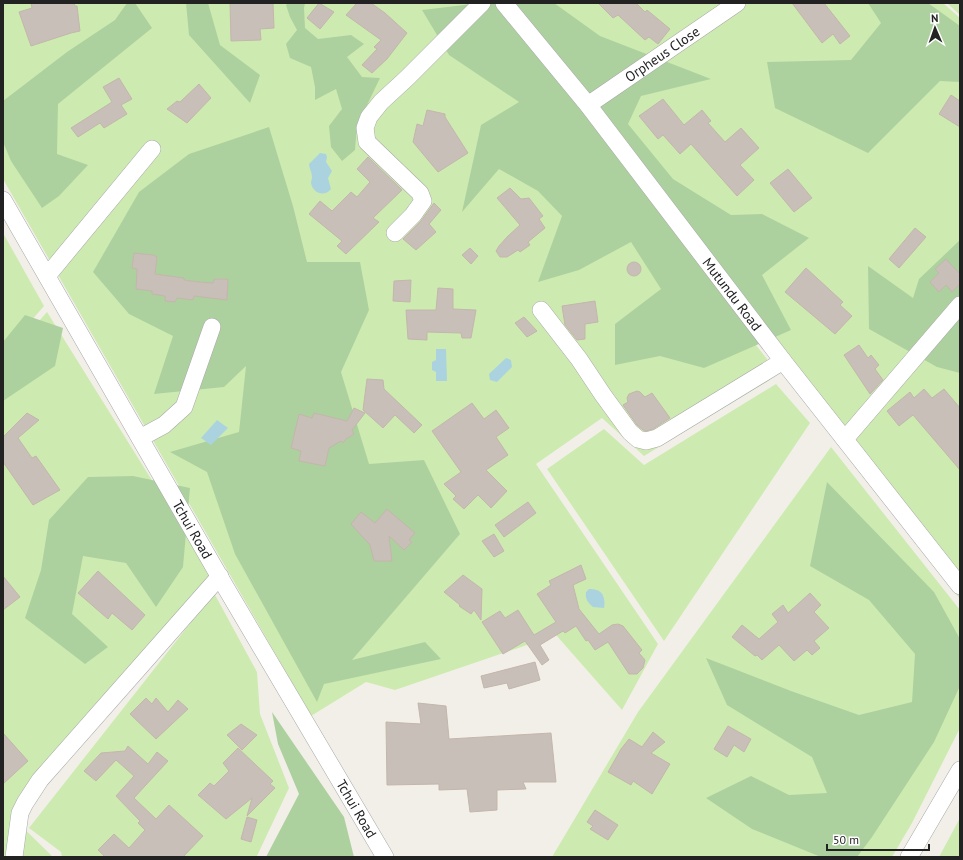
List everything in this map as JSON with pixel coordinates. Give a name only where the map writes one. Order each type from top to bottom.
[{"type":"street","points":[[395,233],[413,215],[423,201],[420,193],[367,142],[365,128],[369,117],[381,102],[408,78],[482,3]]},
{"type":"street","name":"Mutundu Road","points":[[504,3],[588,105],[783,361],[960,586]]},
{"type":"street","name":"Orpheus Close","points":[[588,105],[737,3]]},
{"type":"street","points":[[47,276],[152,149]]},
{"type":"street","name":"Tchui Road","points":[[3,200],[220,576],[385,857]]},
{"type":"street","points":[[845,440],[960,305]]},
{"type":"street","points":[[541,310],[580,359],[603,395],[630,432],[638,439],[646,441],[657,438],[783,361]]},
{"type":"street","points":[[140,438],[164,425],[184,407],[212,327]]},
{"type":"street","points":[[14,857],[20,813],[36,786],[220,576]]},
{"type":"street","points":[[909,857],[960,770]]},
{"type":"green space","points":[[3,3],[486,3],[767,359],[770,380],[644,456],[602,418],[536,464],[658,644],[622,710],[556,635],[395,690],[366,682],[311,716],[3,179]]},
{"type":"green space","points":[[127,3],[135,3],[152,28],[58,104],[57,154],[88,165],[59,196],[42,208],[11,161],[3,142],[3,101],[67,52],[115,20]]},
{"type":"green space","points":[[186,3],[208,3],[220,45],[260,75],[250,103],[189,35]]},
{"type":"green space","points":[[288,3],[305,3],[305,28],[318,39],[351,35],[364,44],[347,57],[362,77],[380,78],[357,126],[355,150],[342,161],[331,147],[329,126],[342,109],[336,89],[315,100],[315,87],[311,67],[290,58],[286,44],[297,30],[286,5]]},
{"type":"green space","points":[[481,3],[554,3],[600,36],[711,79],[641,96],[628,124],[673,179],[731,215],[762,214],[809,238],[762,275],[791,330],[704,368],[660,356],[615,365],[615,324],[661,289],[631,242],[579,270],[538,282],[562,216],[538,191],[499,169],[462,212],[481,125],[519,102],[449,55],[422,10]]},
{"type":"green space","points":[[494,3],[943,3],[960,18],[960,599],[926,553]]},
{"type":"green space","points":[[868,3],[928,3],[960,26],[960,82],[940,81],[868,153],[775,108],[767,62],[851,60],[881,23]]},
{"type":"green space","points":[[947,3],[960,3],[960,15]]},
{"type":"green space","points":[[269,127],[293,206],[307,262],[360,262],[369,310],[341,372],[369,464],[424,460],[460,534],[352,660],[425,642],[441,659],[324,684],[317,702],[235,554],[207,472],[170,452],[239,432],[246,366],[224,387],[154,394],[173,336],[129,314],[93,272],[139,192],[189,154]]},
{"type":"green space","points":[[3,233],[44,306],[3,353]]},
{"type":"green space","points":[[960,240],[960,373],[937,367],[869,329],[868,266],[913,298],[919,279]]},
{"type":"green space","points":[[47,312],[211,575],[11,816],[52,857],[3,857],[3,362]]},
{"type":"green space","points":[[25,315],[63,328],[55,366],[3,401],[3,342]]},
{"type":"green space","points":[[776,384],[810,423],[664,641],[547,469],[604,429],[644,465]]},
{"type":"green space","points":[[831,447],[960,610],[960,728],[912,823],[892,857],[552,857],[638,712]]},
{"type":"green space","points":[[133,476],[190,488],[183,567],[156,607],[126,563],[83,556],[72,614],[108,647],[85,664],[25,618],[41,570],[49,520],[88,477]]},
{"type":"green space","points":[[827,482],[934,592],[960,639],[960,686],[934,742],[872,837],[857,857],[821,857],[752,829],[706,798],[751,776],[789,795],[827,793],[812,757],[727,705],[706,658],[791,691],[859,715],[912,702],[915,654],[869,600],[810,566]]},
{"type":"green space","points":[[214,593],[257,672],[260,714],[289,788],[257,856],[62,857],[61,852],[29,828]]},
{"type":"green space","points":[[272,712],[344,817],[354,857],[266,857],[299,794],[278,744]]},
{"type":"green space","points":[[960,818],[960,857],[939,857]]},
{"type":"water","points":[[320,153],[326,154],[326,162],[332,171],[328,178],[331,189],[323,194],[317,192],[312,187],[312,175],[309,164]]},
{"type":"water","points":[[436,349],[446,349],[447,381],[436,381],[436,372],[432,370],[432,362],[436,360]]},
{"type":"water","points":[[506,358],[511,360],[512,367],[497,382],[490,380],[489,374]]},
{"type":"water","points":[[217,420],[228,428],[211,445],[201,438]]},
{"type":"water","points":[[589,589],[597,590],[602,594],[604,597],[604,608],[593,607],[588,602],[586,599],[586,592]]},
{"type":"building","points":[[31,3],[74,3],[75,6],[77,6],[80,31],[31,46],[19,12],[32,8]]},
{"type":"building","points":[[230,3],[273,3],[274,28],[260,29],[261,40],[231,41]]},
{"type":"building","points":[[319,3],[334,12],[320,29],[307,18]]},
{"type":"building","points":[[357,3],[371,3],[385,13],[407,33],[387,59],[372,73],[362,65],[377,49],[374,47],[381,40],[346,15]]},
{"type":"building","points":[[598,3],[636,3],[645,12],[647,10],[670,29],[658,44],[649,37],[645,40],[618,15],[613,18]]},
{"type":"building","points":[[792,3],[824,3],[850,36],[840,44],[833,34],[822,43]]},
{"type":"building","points":[[119,78],[132,99],[121,105],[127,114],[104,128],[100,123],[78,137],[71,128],[112,102],[103,87]]},
{"type":"building","points":[[199,84],[211,98],[187,123],[167,109],[177,101],[180,102]]},
{"type":"building","points":[[951,95],[960,101],[960,127],[939,114]]},
{"type":"building","points":[[663,99],[684,125],[702,110],[711,121],[708,123],[725,142],[741,128],[759,148],[740,165],[754,180],[737,196],[691,144],[680,154],[663,135],[658,139],[639,116]]},
{"type":"building","points":[[427,110],[445,114],[445,117],[468,153],[438,172],[413,142],[417,124],[423,126]]},
{"type":"building","points":[[368,157],[402,190],[373,218],[379,222],[346,254],[337,246],[342,241],[309,214],[320,201],[332,211],[351,192],[357,197],[370,182],[357,169]]},
{"type":"building","points":[[788,169],[812,198],[794,212],[770,183]]},
{"type":"building","points":[[510,188],[521,199],[529,198],[543,216],[539,219],[545,228],[528,242],[530,245],[520,252],[518,250],[507,257],[500,257],[496,251],[499,246],[520,225],[497,198]]},
{"type":"building","points":[[434,203],[441,210],[429,224],[436,232],[416,250],[403,239],[421,221]]},
{"type":"building","points":[[915,228],[926,237],[899,268],[889,259]]},
{"type":"building","points":[[470,248],[478,256],[471,264],[462,255]]},
{"type":"building","points":[[134,253],[153,255],[157,257],[155,274],[184,278],[184,280],[213,283],[214,279],[228,279],[227,300],[194,296],[193,300],[177,298],[175,302],[165,301],[165,296],[152,294],[152,291],[136,289],[137,269],[132,268]]},
{"type":"building","points":[[946,259],[960,274],[960,284],[952,292],[946,285],[939,292],[930,282],[939,273],[935,269]]},
{"type":"building","points":[[634,262],[639,264],[641,269],[639,274],[634,276],[629,274],[627,269],[629,264]]},
{"type":"building","points":[[806,268],[843,302],[840,305],[852,316],[835,334],[785,292]]},
{"type":"building","points":[[411,280],[410,302],[393,301],[394,281]]},
{"type":"building","points":[[438,288],[453,289],[453,309],[476,310],[471,338],[462,338],[461,333],[427,332],[427,340],[408,339],[406,310],[436,310]]},
{"type":"building","points":[[595,301],[598,322],[585,324],[585,339],[577,340],[565,325],[562,306]]},
{"type":"building","points":[[524,317],[537,331],[527,337],[515,323]]},
{"type":"building","points":[[859,345],[868,358],[871,355],[879,365],[875,369],[883,380],[870,394],[844,355]]},
{"type":"building","points":[[367,379],[383,380],[384,389],[422,425],[414,433],[395,415],[383,428],[363,410]]},
{"type":"building","points":[[924,389],[932,398],[944,389],[960,408],[960,470],[913,415],[899,426],[887,411],[910,392],[914,398]]},
{"type":"building","points":[[637,391],[645,397],[652,393],[670,418],[653,429],[646,431],[643,430],[637,425],[623,405],[628,402],[627,398],[629,394]]},
{"type":"building","points":[[472,403],[484,419],[496,410],[509,428],[496,437],[508,455],[486,470],[507,491],[491,508],[478,495],[464,509],[453,499],[456,496],[444,484],[461,472],[432,431]]},
{"type":"building","points":[[354,408],[365,413],[352,430],[354,434],[343,443],[341,441],[329,448],[325,466],[299,461],[301,451],[291,448],[299,414],[312,418],[314,413],[347,421]]},
{"type":"building","points":[[27,413],[39,420],[18,438],[32,458],[36,456],[60,490],[33,505],[3,462],[3,437]]},
{"type":"building","points":[[528,502],[536,513],[504,537],[495,525]]},
{"type":"building","points":[[387,509],[415,533],[409,540],[412,542],[404,550],[389,536],[392,561],[374,561],[370,545],[351,524],[361,512],[375,523]]},
{"type":"building","points":[[494,534],[504,551],[494,557],[482,541]]},
{"type":"building","points":[[581,565],[586,579],[573,585],[579,609],[599,634],[612,625],[618,624],[623,626],[642,650],[639,653],[645,660],[643,668],[637,674],[629,674],[608,642],[595,650],[588,640],[586,641],[576,626],[565,633],[563,631],[540,645],[549,660],[542,665],[525,641],[503,654],[482,622],[500,611],[505,618],[518,610],[534,635],[556,622],[537,594],[551,585],[549,581]]},
{"type":"building","points":[[98,571],[145,615],[132,630],[112,613],[108,619],[78,593]]},
{"type":"building","points":[[463,575],[482,589],[481,620],[474,610],[471,614],[459,606],[460,605],[444,592]]},
{"type":"building","points":[[3,576],[20,597],[3,610]]},
{"type":"building","points":[[810,593],[821,605],[814,612],[829,628],[814,641],[820,648],[812,655],[807,650],[794,661],[779,645],[762,660],[732,637],[742,625],[759,639],[778,622],[772,614],[783,605],[788,613]]},
{"type":"building","points":[[535,662],[540,680],[509,689],[507,683],[484,688],[481,676]]},
{"type":"building","points":[[146,698],[152,704],[156,698],[168,712],[178,700],[188,709],[156,739],[130,714]]},
{"type":"building","points":[[418,703],[446,706],[449,739],[551,733],[556,782],[523,782],[526,789],[497,790],[497,810],[470,812],[467,789],[439,790],[439,784],[387,785],[386,722],[421,724]]},
{"type":"building","points":[[241,724],[257,735],[242,750],[227,735]]},
{"type":"building","points":[[728,726],[751,739],[744,752],[734,745],[727,757],[714,749]]},
{"type":"building","points":[[653,732],[665,742],[651,753],[670,764],[652,794],[633,781],[631,785],[608,772],[621,749],[629,739],[642,747]]},
{"type":"building","points":[[3,733],[28,761],[3,784]]},
{"type":"building","points":[[128,746],[148,764],[157,752],[168,761],[134,798],[156,819],[169,805],[203,836],[183,857],[105,857],[98,850],[114,834],[129,848],[145,830],[138,823],[140,821],[116,796],[134,776],[116,760],[96,781],[84,771],[101,753],[125,751]]},
{"type":"building","points":[[238,748],[273,781],[270,784],[275,788],[247,816],[252,798],[226,819],[198,795],[210,783],[214,786],[229,771],[223,763]]},
{"type":"building","points":[[595,810],[618,825],[608,840],[590,829],[593,826],[587,822]]},
{"type":"building","points":[[247,817],[257,820],[251,842],[241,839]]}]
